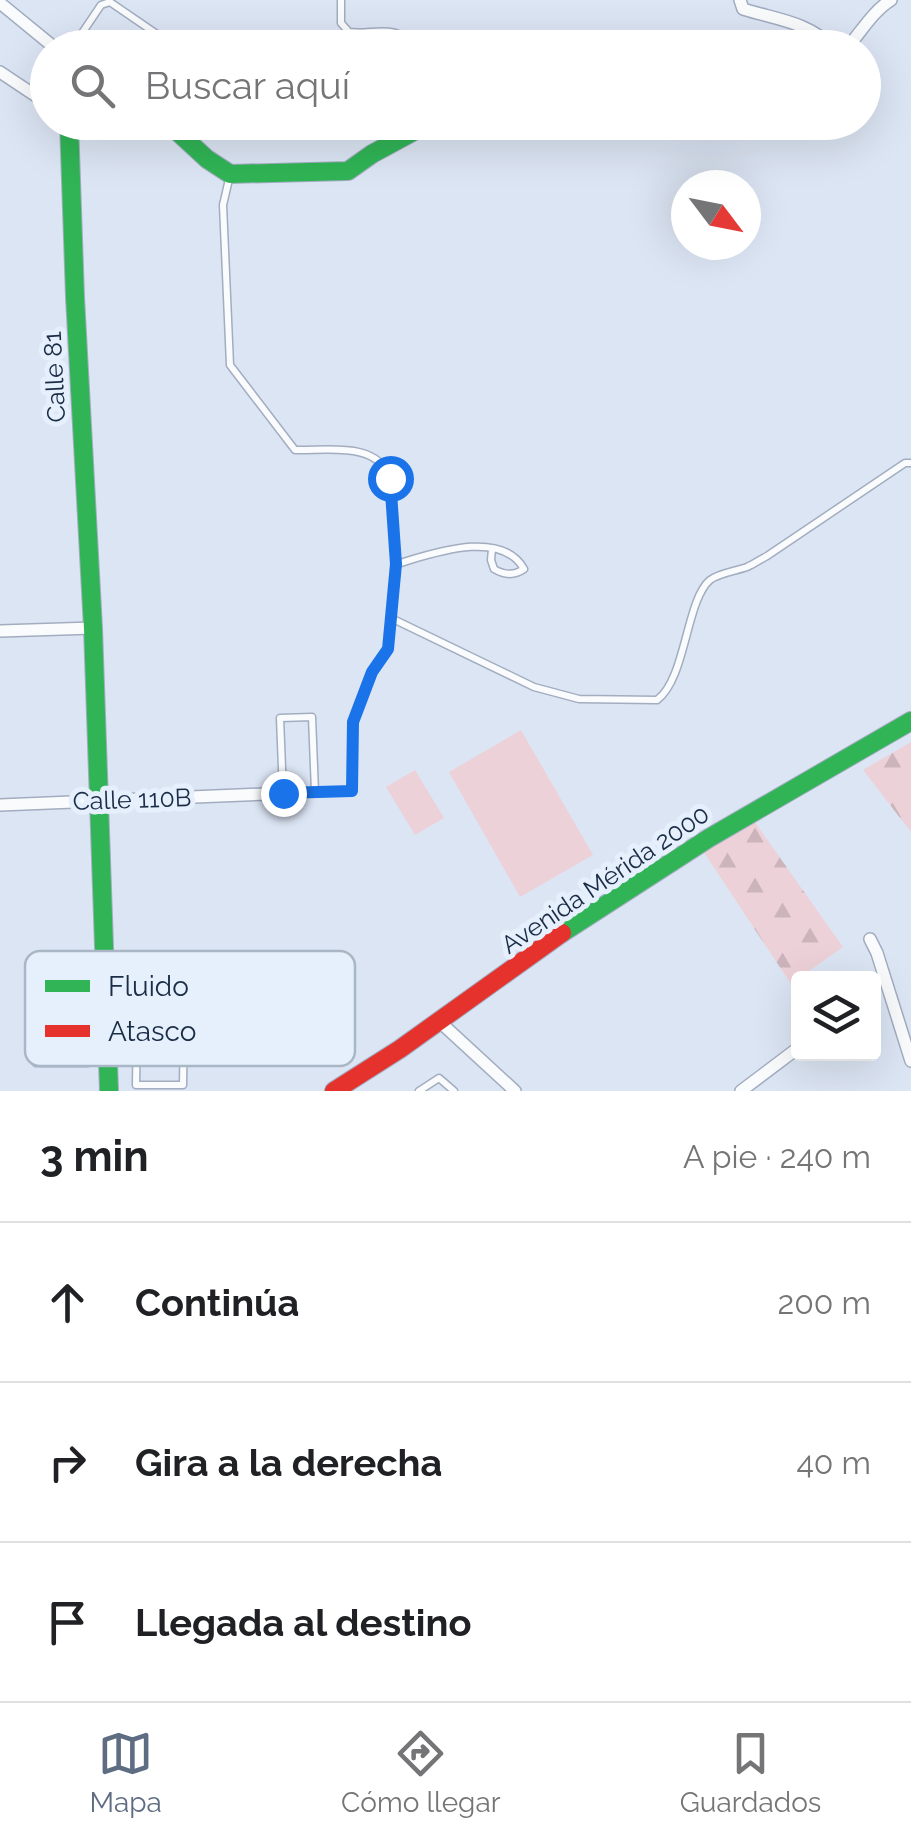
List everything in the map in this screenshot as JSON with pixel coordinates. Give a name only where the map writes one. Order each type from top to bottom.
[{"type":"street","points":[[740,0],[743,9],[797,22],[813,30]]},
{"type":"street","points":[[862,30],[878,8],[890,0]]},
{"type":"street","points":[[0,3],[33,30]]},
{"type":"street","points":[[0,72],[30,92]]},
{"type":"street","name":"Calle 81","points":[[70,140],[93,628],[103,951]]},
{"type":"street","points":[[186,140],[230,174],[348,170],[398,140]]},
{"type":"street","points":[[0,631],[93,628]]},
{"type":"street","name":"Avenida Mérida 2000","points":[[334,1091],[440,1022],[590,914],[696,846],[911,720]]},
{"type":"street","name":"Calle 110B","points":[[0,805],[265,794]]},
{"type":"street","points":[[870,939],[911,1061]]},
{"type":"street","points":[[881,986],[886,982]]},
{"type":"street","points":[[440,1022],[515,1091]]},
{"type":"street","points":[[741,1091],[791,1053]]},
{"type":"street","name":"Calle 81","points":[[107,1066],[108,1091]]},
{"type":"lane","points":[[341,0],[340,23],[348,30]]},
{"type":"lane","points":[[84,30],[101,4],[110,2],[151,30]]},
{"type":"lane","points":[[230,174],[223,205],[230,365],[295,450],[365,452],[385,465],[390,478],[396,564],[388,649],[372,672],[353,722],[352,791],[265,794]]},
{"type":"lane","points":[[391,618],[534,688],[579,699],[658,700],[665,695],[683,650],[701,591],[712,578],[768,556],[911,462]]},
{"type":"lane","points":[[396,564],[475,546],[492,549],[509,552],[524,568],[508,574],[494,569],[492,549]]},
{"type":"lane","points":[[283,793],[280,718],[312,717],[314,792]]},
{"type":"lane","points":[[136,1066],[136,1085],[185,1088]]},
{"type":"lane","points":[[420,1091],[439,1078],[454,1091]]},
{"type":"green space","points":[[521,730],[593,855],[520,897],[449,772]]},
{"type":"green space","points":[[911,742],[911,832],[863,770]]},
{"type":"green space","points":[[415,770],[444,818],[415,835],[386,787]]},
{"type":"green space","points":[[754,821],[843,947],[809,971],[791,971],[791,984],[703,851]]},
{"type":"traffic: fast","points":[[70,140],[104,951]]},
{"type":"traffic: fast","points":[[186,140],[230,174],[348,171],[398,140]]},
{"type":"traffic: fast","points":[[562,933],[709,838],[911,721]]},
{"type":"traffic: fast","points":[[108,1066],[109,1091]]},
{"type":"traffic: jam","points":[[334,1091],[400,1049],[562,933]]},
{"type":"route","points":[[283,793],[352,791],[353,722],[372,672],[388,649],[396,564],[390,478]]}]
